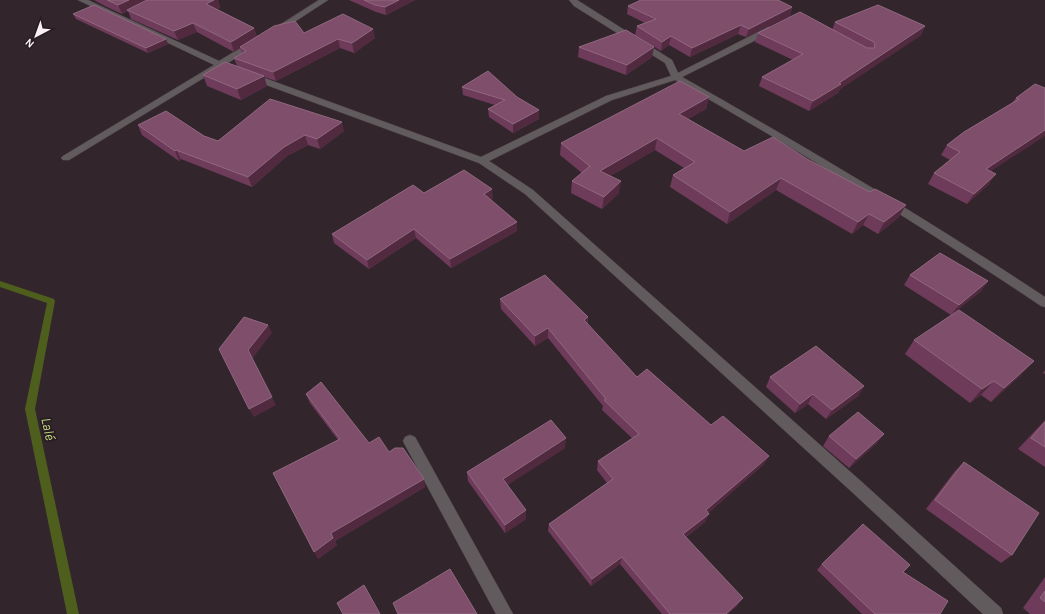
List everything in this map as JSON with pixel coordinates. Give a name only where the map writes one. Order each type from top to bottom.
[{"type":"street","points":[[82,0],[125,17],[221,65],[482,161],[528,192],[858,488],[994,614]]},
{"type":"street","points":[[66,158],[221,65],[324,0]]},
{"type":"street","points":[[573,0],[669,62],[676,77],[787,140],[929,227],[1045,303]]},
{"type":"street","points":[[482,161],[609,98],[676,77],[782,23]]},
{"type":"street","points":[[410,441],[505,614]]},
{"type":"building","points":[[107,0],[129,0],[118,5]]},
{"type":"building","points":[[147,0],[214,0],[206,4],[254,28],[231,42],[193,23],[174,31],[127,10]]},
{"type":"building","points":[[364,0],[399,0],[385,7],[375,5]]},
{"type":"building","points":[[641,0],[778,0],[792,7],[749,29],[741,25],[692,48],[671,36],[662,42],[637,26],[656,19],[628,6]]},
{"type":"building","points":[[94,5],[166,39],[146,48],[73,14]]},
{"type":"building","points":[[878,5],[925,26],[839,83],[841,84],[813,101],[762,77],[803,54],[758,33],[800,12],[867,48],[874,48],[874,42],[835,22]]},
{"type":"building","points":[[343,14],[373,29],[352,43],[338,39],[273,72],[234,58],[246,51],[240,47],[274,26],[295,21],[304,33]]},
{"type":"building","points":[[626,30],[654,47],[627,65],[579,47]]},
{"type":"building","points":[[225,62],[264,76],[237,89],[203,75]]},
{"type":"building","points":[[488,71],[517,97],[539,110],[513,124],[488,109],[505,100],[462,87]]},
{"type":"building","points":[[680,81],[709,97],[679,114],[744,151],[773,137],[807,159],[870,192],[875,189],[906,205],[884,222],[869,214],[858,222],[781,178],[730,212],[673,175],[695,162],[657,138],[600,171],[621,181],[604,197],[572,181],[590,166],[561,143]]},
{"type":"building","points":[[1035,84],[1045,88],[1045,130],[986,169],[996,174],[974,194],[934,173],[960,152],[947,145],[964,132],[1019,99],[1016,98]]},
{"type":"building","points":[[270,99],[342,122],[317,139],[305,135],[284,147],[248,177],[176,150],[175,151],[138,125],[166,111],[204,136],[218,141]]},
{"type":"building","points":[[464,170],[492,189],[484,194],[517,222],[450,259],[414,229],[367,260],[332,234],[413,185],[424,193]]},
{"type":"building","points":[[940,253],[988,281],[959,305],[910,275]]},
{"type":"building","points":[[545,275],[588,317],[584,320],[637,377],[647,369],[711,425],[723,416],[769,456],[706,510],[709,514],[683,534],[743,598],[726,614],[670,614],[622,557],[592,579],[549,524],[613,479],[598,461],[639,434],[604,400],[606,399],[548,328],[535,336],[500,299]]},
{"type":"building","points":[[959,310],[1034,361],[1004,388],[994,381],[982,389],[914,340]]},
{"type":"building","points":[[244,317],[268,325],[248,350],[272,397],[249,409],[219,349]]},
{"type":"building","points":[[816,346],[864,386],[832,410],[813,394],[800,404],[770,377]]},
{"type":"building","points":[[321,382],[369,443],[379,437],[389,452],[395,448],[403,448],[424,479],[331,533],[333,538],[314,552],[273,473],[340,439],[306,394]]},
{"type":"building","points":[[858,412],[884,434],[856,459],[829,436]]},
{"type":"building","points":[[551,420],[566,438],[503,479],[526,510],[505,525],[467,472]]},
{"type":"building","points":[[1045,422],[1045,447],[1031,438]]},
{"type":"building","points":[[964,462],[1039,513],[1012,555],[935,500]]},
{"type":"building","points":[[863,524],[910,565],[903,572],[948,601],[940,614],[875,614],[822,564]]},
{"type":"building","points":[[450,569],[477,614],[398,614],[393,603]]},
{"type":"building","points":[[364,585],[380,614],[343,614],[337,603]]},
{"type":"building","points":[[1045,591],[1045,602],[1040,598]]},
{"type":"waterway","name":"Lalé","points":[[0,284],[51,301],[30,409],[73,614]]}]
